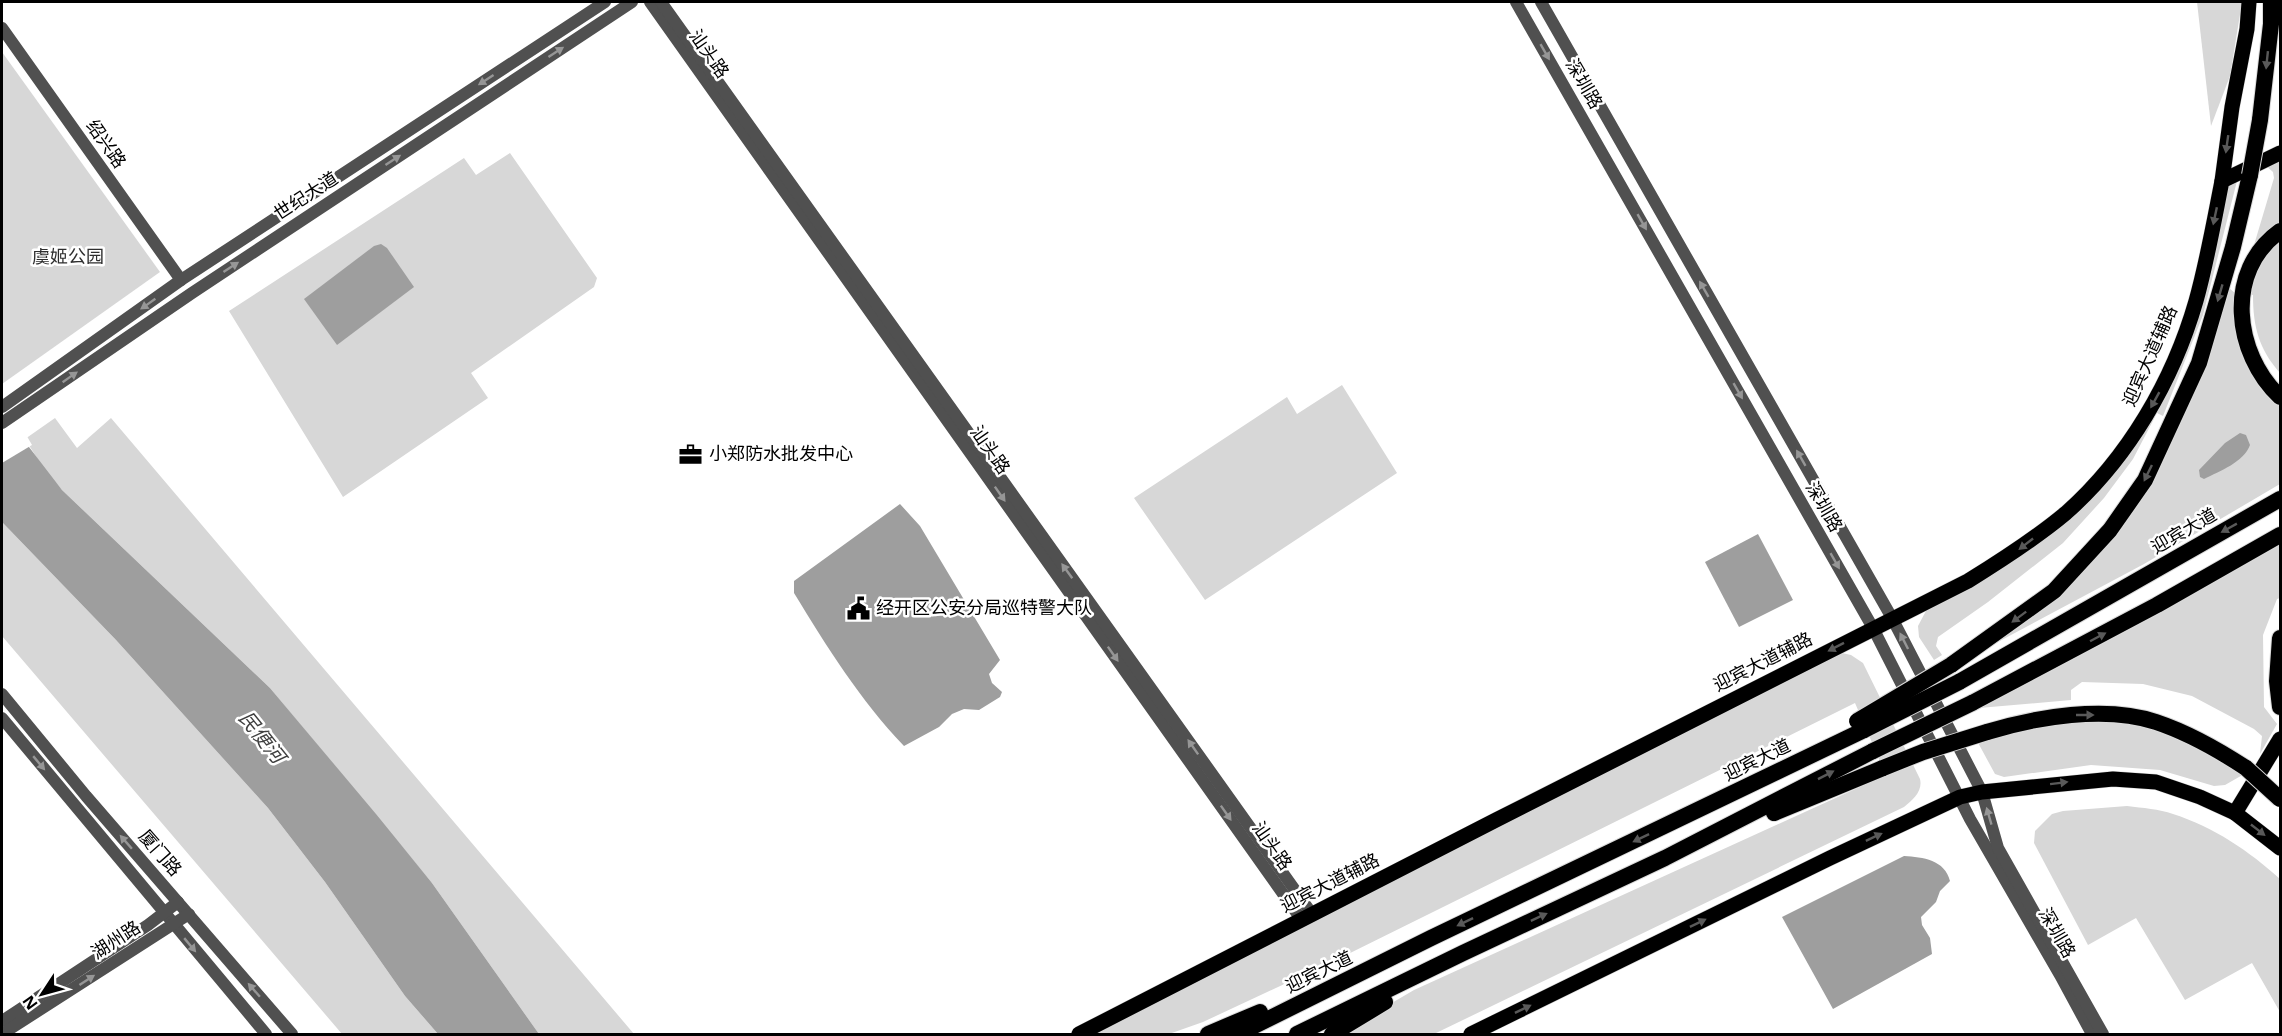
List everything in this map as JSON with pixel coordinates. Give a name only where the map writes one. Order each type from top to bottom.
[{"type":"highway","points":[[1860,725],[1951,665],[2054,591],[2110,530],[2145,480],[2199,363],[2233,247],[2260,120],[2271,24],[2271,2]]},
{"type":"highway","points":[[2280,231],[2262,248],[2250,267],[2241,306],[2242,327],[2258,370],[2280,397]]},
{"type":"highway","name":"迎宾大道","points":[[1238,1035],[1431,938],[1667,825],[1860,725],[1959,682],[2280,499]]},
{"type":"highway","points":[[1297,1035],[1462,953],[1665,858],[1972,703],[2157,605],[2280,535]]},
{"type":"highway","points":[[2280,638],[2277,681],[2280,704]]},
{"type":"highway","points":[[1665,858],[1923,752],[2008,726],[2075,715],[2115,715],[2154,721],[2185,733],[2205,742],[2246,768],[2280,799]]},
{"type":"highway","points":[[1208,1035],[1431,938]]},
{"type":"highway","points":[[1332,1035],[1462,953]]},
{"type":"main road","name":"迎宾大道辅路","points":[[1079,1035],[1968,581],[2018,550],[2067,512],[2128,445],[2157,398],[2182,343],[2196,302],[2222,181],[2232,107],[2247,29],[2249,2]]},
{"type":"main road","points":[[2222,181],[2280,153]]},
{"type":"main road","points":[[2235,813],[2280,739]]},
{"type":"main road","points":[[1471,1035],[1830,858],[1960,797],[1982,792],[2113,779],[2156,782],[2200,797],[2235,813],[2280,848]]},
{"type":"street","name":"世纪大道","points":[[2,407],[181,280],[605,2]]},
{"type":"street","name":"世纪大道","points":[[2,423],[192,293],[632,2]]},
{"type":"street","name":"汕头路","points":[[650,2],[1307,917]]},
{"type":"street","name":"汕头路","points":[[661,2],[1307,917]]},
{"type":"street","name":"深圳路","points":[[1516,2],[1873,628],[1960,797],[2092,1035]]},
{"type":"street","name":"深圳路","points":[[1541,2],[1892,618],[1982,792],[1998,848],[2103,1035]]},
{"type":"street","name":"绍兴路","points":[[2,28],[181,280]]},
{"type":"street","name":"厦门路","points":[[2,694],[292,1035]]},
{"type":"street","name":"厦门路","points":[[2,718],[266,1035]]},
{"type":"street","name":"湖州路","points":[[2,1021],[178,902]]},
{"type":"street","name":"湖州路","points":[[2,1035],[189,914]]},
{"type":"green space","points":[[2197,2],[2242,2],[2230,76],[2211,126]]},
{"type":"green space","name":"虞姬公园","points":[[2,52],[160,272],[2,384]]},
{"type":"green space","points":[[510,153],[597,278],[594,287],[471,373],[488,398],[343,497],[229,311],[464,158],[476,175]]},
{"type":"green space","points":[[2280,157],[2280,373],[2262,346],[2254,317],[2253,295],[2240,292],[2274,178],[2273,172],[2265,165]]},
{"type":"green space","points":[[2238,177],[2203,315],[2163,416],[2157,413],[2133,459],[2104,498],[2063,543],[1988,602],[1938,637],[1936,646],[1942,655],[1934,660],[1919,637],[1918,626],[1927,609],[2024,553],[2155,411],[2226,185]]},
{"type":"green space","points":[[2229,288],[2235,293],[2238,333],[2280,403],[2280,484],[2144,564],[1981,651],[2106,544],[2156,476],[2191,400]]},
{"type":"green space","points":[[1342,385],[1397,473],[1205,600],[1134,498],[1287,397],[1297,414]]},
{"type":"green space","points":[[55,418],[77,448],[111,418],[634,1034],[539,1034],[432,883],[270,688],[62,490],[44,469],[25,439]]},
{"type":"green space","points":[[2,522],[116,640],[268,808],[325,882],[405,996],[438,1034],[342,1034],[2,636]]},
{"type":"green space","points":[[2280,541],[2280,598],[2277,599],[2263,635],[2264,707],[2277,724],[2260,754],[2262,736],[2254,729],[2192,696],[2143,684],[2082,682],[2071,690],[2071,700],[1979,708]]},
{"type":"green space","points":[[1842,653],[1851,655],[1863,663],[1920,779],[1919,791],[1904,807],[1434,1034],[1339,1034],[1414,990],[1886,775],[1855,703],[1336,960],[1203,1022],[1169,1034],[1090,1034]]},
{"type":"green space","points":[[2108,717],[2155,725],[2246,773],[2225,785],[2214,786],[2160,770],[2091,765],[2004,777],[1995,774],[1976,739],[2026,726]]},
{"type":"green space","points":[[2127,806],[2168,812],[2203,826],[2243,850],[2280,879],[2280,1012],[2252,963],[2185,1000],[2136,918],[2088,945],[2034,843],[2035,831],[2052,814],[2063,811]]},
{"type":"water","points":[[381,244],[387,248],[414,287],[337,345],[304,299],[374,246]]},
{"type":"water","name":"民便河","points":[[2,396],[29,447],[62,490],[270,688],[432,883],[539,1034],[438,1034],[405,996],[325,882],[268,808],[116,640],[2,522]]},
{"type":"water","points":[[2240,433],[2246,435],[2250,445],[2243,456],[2217,473],[2204,479],[2200,477],[2199,470],[2225,443]]},
{"type":"water","points":[[900,504],[920,526],[1000,660],[989,674],[992,683],[1002,692],[1000,697],[979,710],[964,709],[952,714],[939,727],[904,746],[859,692],[794,593],[794,581]]},
{"type":"water","points":[[1758,534],[1793,600],[1739,627],[1705,562]]},
{"type":"water","points":[[1904,856],[1918,857],[1938,864],[1950,881],[1940,891],[1936,902],[1921,917],[1922,925],[1930,938],[1932,954],[1833,1009],[1782,917]]},
{"type":"pier","points":[[2,393],[32,445],[2,463]]},
{"type":"place","name":"小郑防水批发中心","points":[[691,454]]},
{"type":"place","name":"经开区公安分局巡特警大队","points":[[858,608]]}]
